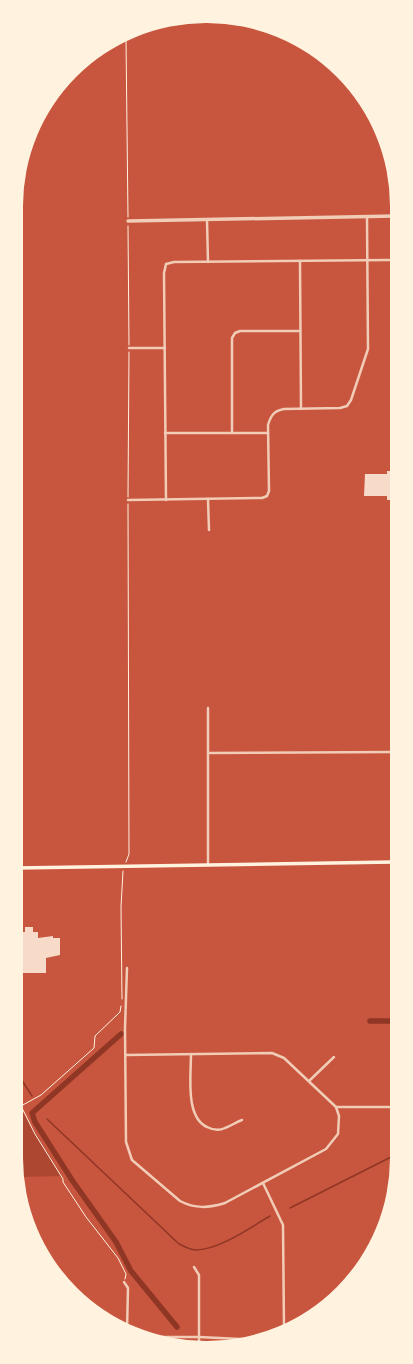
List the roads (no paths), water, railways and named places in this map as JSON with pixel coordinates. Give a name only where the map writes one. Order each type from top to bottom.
[{"type":"main road","points":[[23,868],[390,862]]},
{"type":"street","points":[[128,221],[367,218],[390,216]]},
{"type":"street","points":[[128,500],[208,499],[267,496],[269,491],[268,433],[271,416],[276,410],[301,408],[340,408],[347,406],[352,400],[368,349],[367,218]]},
{"type":"street","points":[[207,220],[208,262]]},
{"type":"street","points":[[166,500],[164,273],[166,264],[174,262],[389,260]]},
{"type":"street","points":[[300,261],[301,408]]},
{"type":"street","points":[[232,433],[232,338],[234,333],[240,331],[300,331]]},
{"type":"street","points":[[129,348],[165,348]]},
{"type":"street","points":[[166,433],[268,433]]},
{"type":"street","points":[[208,499],[208,530]]},
{"type":"street","points":[[208,708],[208,865]]},
{"type":"street","points":[[208,753],[390,752]]},
{"type":"street","points":[[126,1055],[279,1055],[336,1107],[339,1116],[338,1134],[326,1149],[225,1203],[206,1208],[187,1205],[173,1196],[132,1160],[126,1142],[126,1055],[127,968]]},
{"type":"street","points":[[191,1054],[192,1104],[196,1119],[202,1125],[216,1130],[224,1129],[242,1120]]},
{"type":"street","points":[[309,1081],[334,1057]]},
{"type":"street","points":[[336,1107],[390,1107]]},
{"type":"street","points":[[263,1183],[283,1225],[284,1324]]},
{"type":"street","points":[[194,1267],[199,1275],[199,1341]]},
{"type":"street","points":[[124,1282],[128,1288],[127,1323]]},
{"type":"street","points":[[171,1337],[232,1339]]},
{"type":"waterway","points":[[370,1021],[390,1021]]},
{"type":"waterway","points":[[121,1034],[32,1113],[35,1122],[72,1180],[116,1242],[131,1271],[177,1327]]},
{"type":"waterway","points":[[23,1082],[32,1096]]},
{"type":"waterway","points":[[47,1119],[179,1244],[187,1248],[196,1250],[215,1246],[225,1242],[270,1216]]},
{"type":"waterway","points":[[290,1208],[390,1158]]}]
